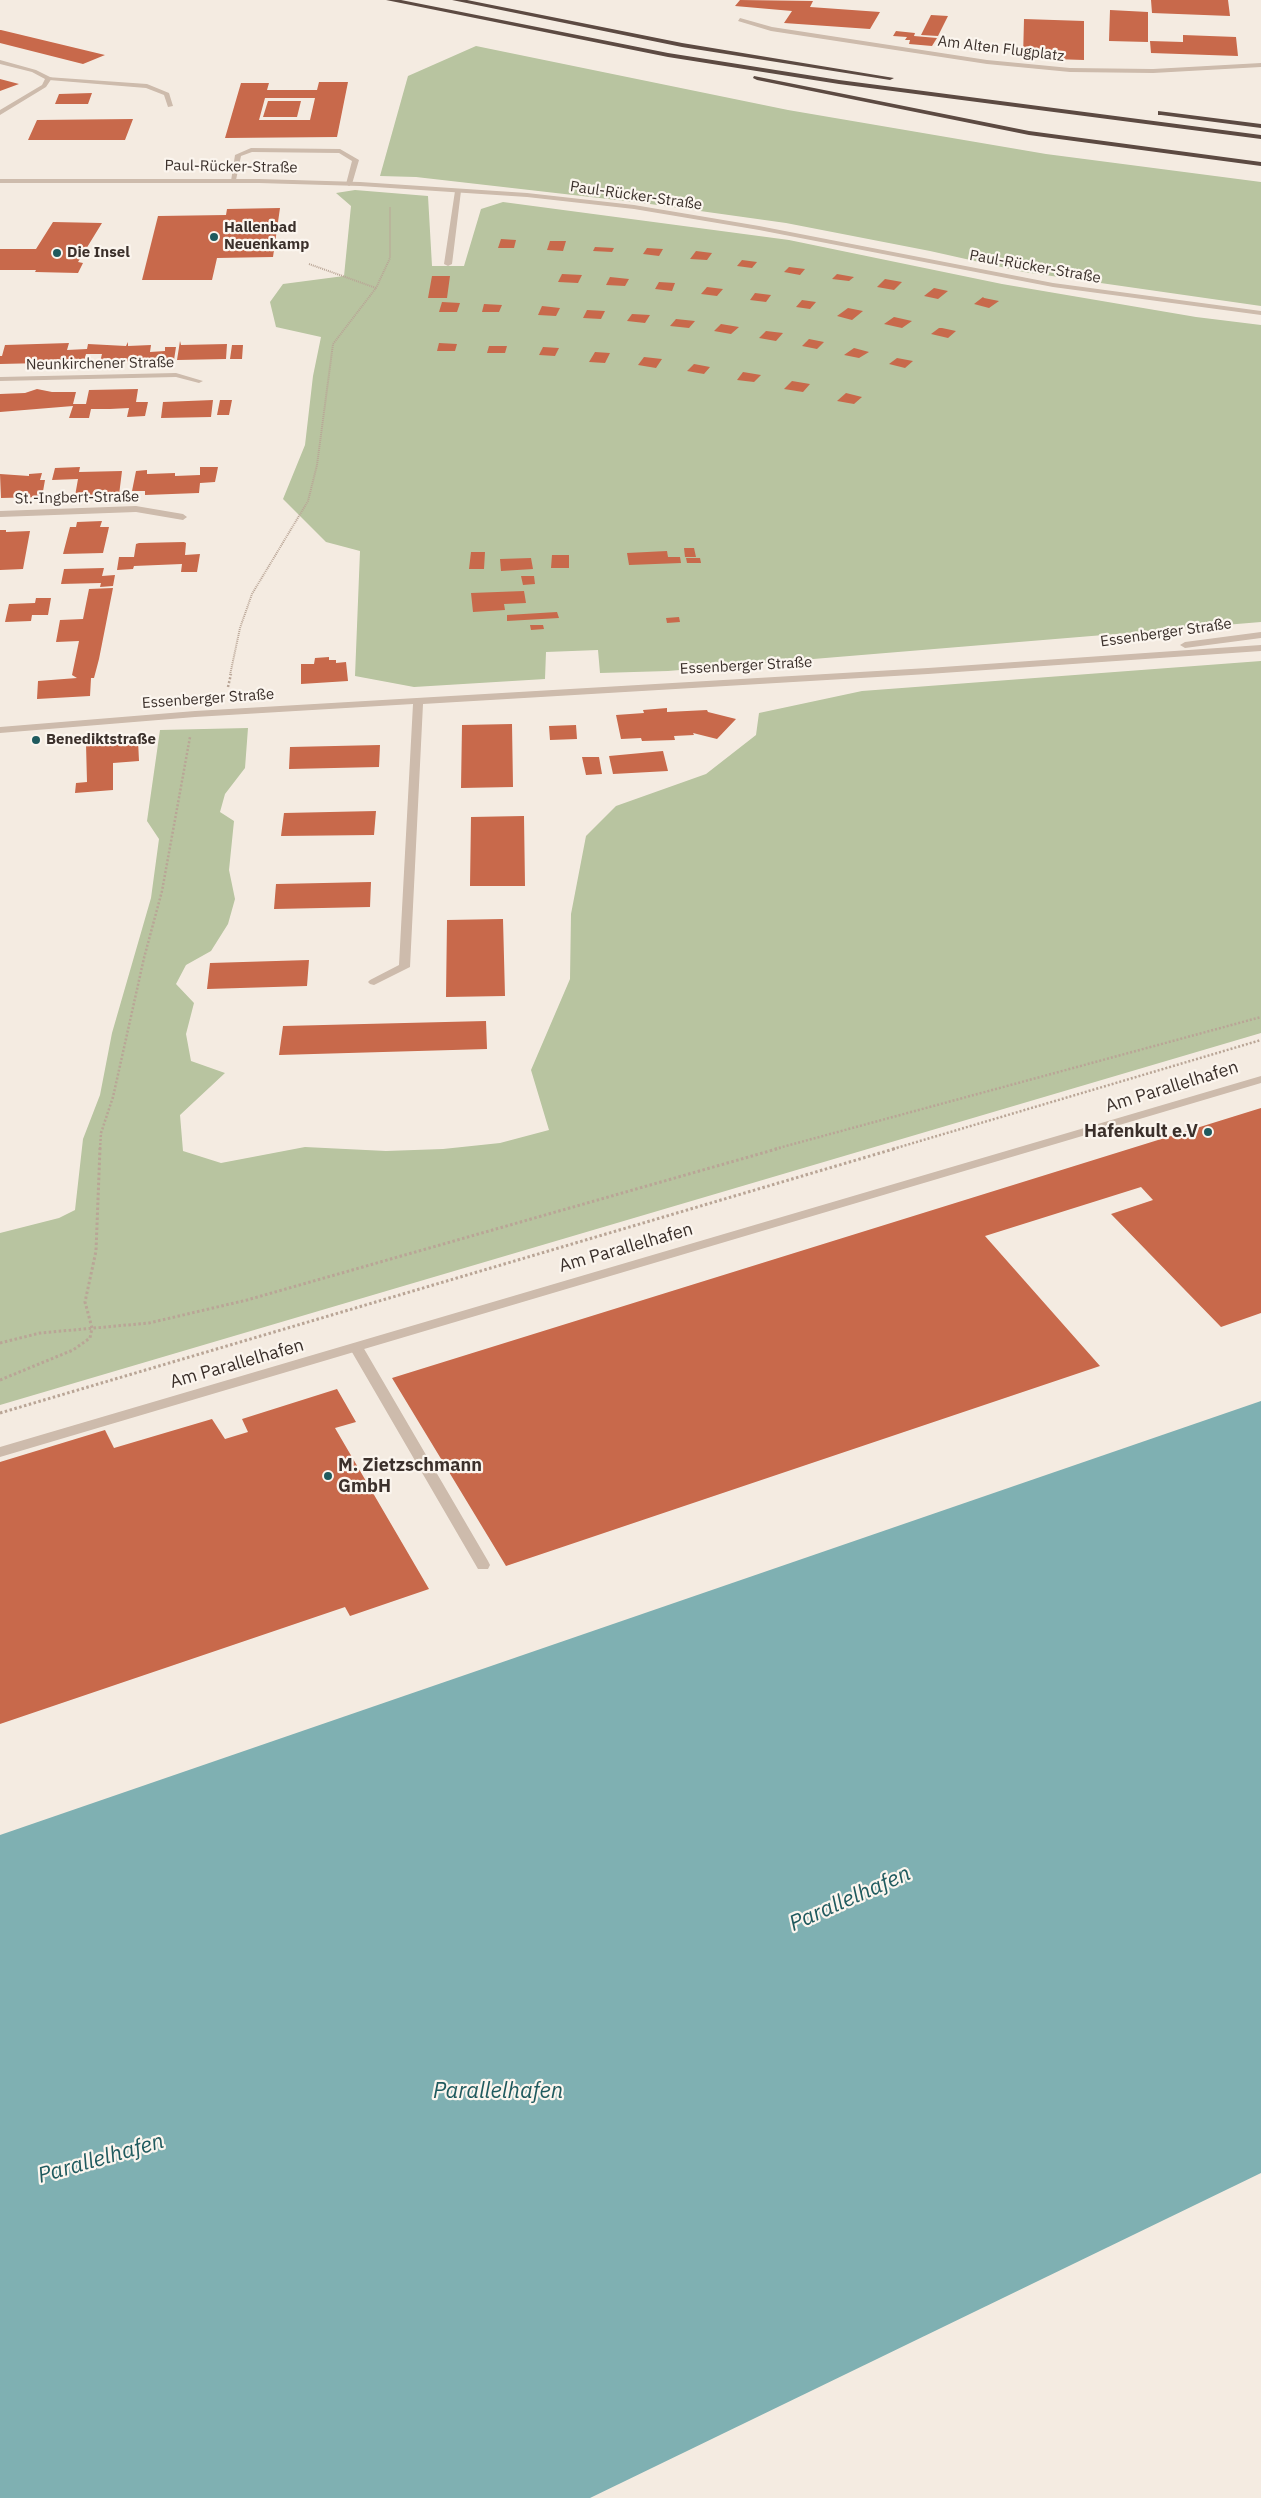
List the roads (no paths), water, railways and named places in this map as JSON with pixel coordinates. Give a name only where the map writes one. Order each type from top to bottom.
[{"type":"highway","points":[[390,0],[668,55],[839,82],[1261,137]]},
{"type":"highway","points":[[456,0],[682,45],[901,80]]},
{"type":"highway","points":[[668,55],[724,71],[792,86],[1029,133],[1261,164]]},
{"type":"highway","points":[[1153,112],[1261,126]]},
{"type":"street","name":"Am Alten Flugplatz","points":[[740,20],[771,29],[987,62],[1070,70],[1153,71],[1261,66]]},
{"type":"street","points":[[0,62],[34,71],[49,78],[147,86],[167,94],[170,106]]},
{"type":"street","points":[[0,113],[44,86],[49,78]]},
{"type":"street","points":[[233,180],[238,155],[252,150],[340,151],[356,160],[349,184]]},
{"type":"street","name":"Paul-Rücker-Straße","points":[[0,181],[233,180],[349,184],[458,190],[634,207],[759,228],[1053,285],[1261,313]]},
{"type":"street","points":[[448,264],[458,190]]},
{"type":"street","name":"Neunkirchener Straße","points":[[0,379],[176,375],[199,381]]},
{"type":"street","name":"St.-Ingbert-Straße","points":[[0,514],[136,509],[183,517]]},
{"type":"street","name":"Essenberger Straße","points":[[1076,660],[1261,635]]},
{"type":"street","name":"Essenberger Straße","points":[[0,730],[223,712],[918,672],[1261,648]]},
{"type":"street","points":[[374,982],[404,967],[418,700]]},
{"type":"street","name":"Am Parallelhafen","points":[[0,1452],[1261,1079]]},
{"type":"street","points":[[356,1347],[483,1565]]},
{"type":"water","name":"Parallelhafen","points":[[1261,1401],[1261,2173],[590,2498],[0,2498],[0,1835]]},
{"type":"place","name":"Hallenbad Neuenkamp","points":[[214,237]]},
{"type":"place","name":"Die Insel","points":[[57,253]]},
{"type":"place","name":"Benediktstraße","points":[[36,740]]},
{"type":"place","name":"Hafenkult e.V","points":[[1208,1132]]},
{"type":"place","name":"M. Zietzschmann GmbH","points":[[328,1476]]}]
